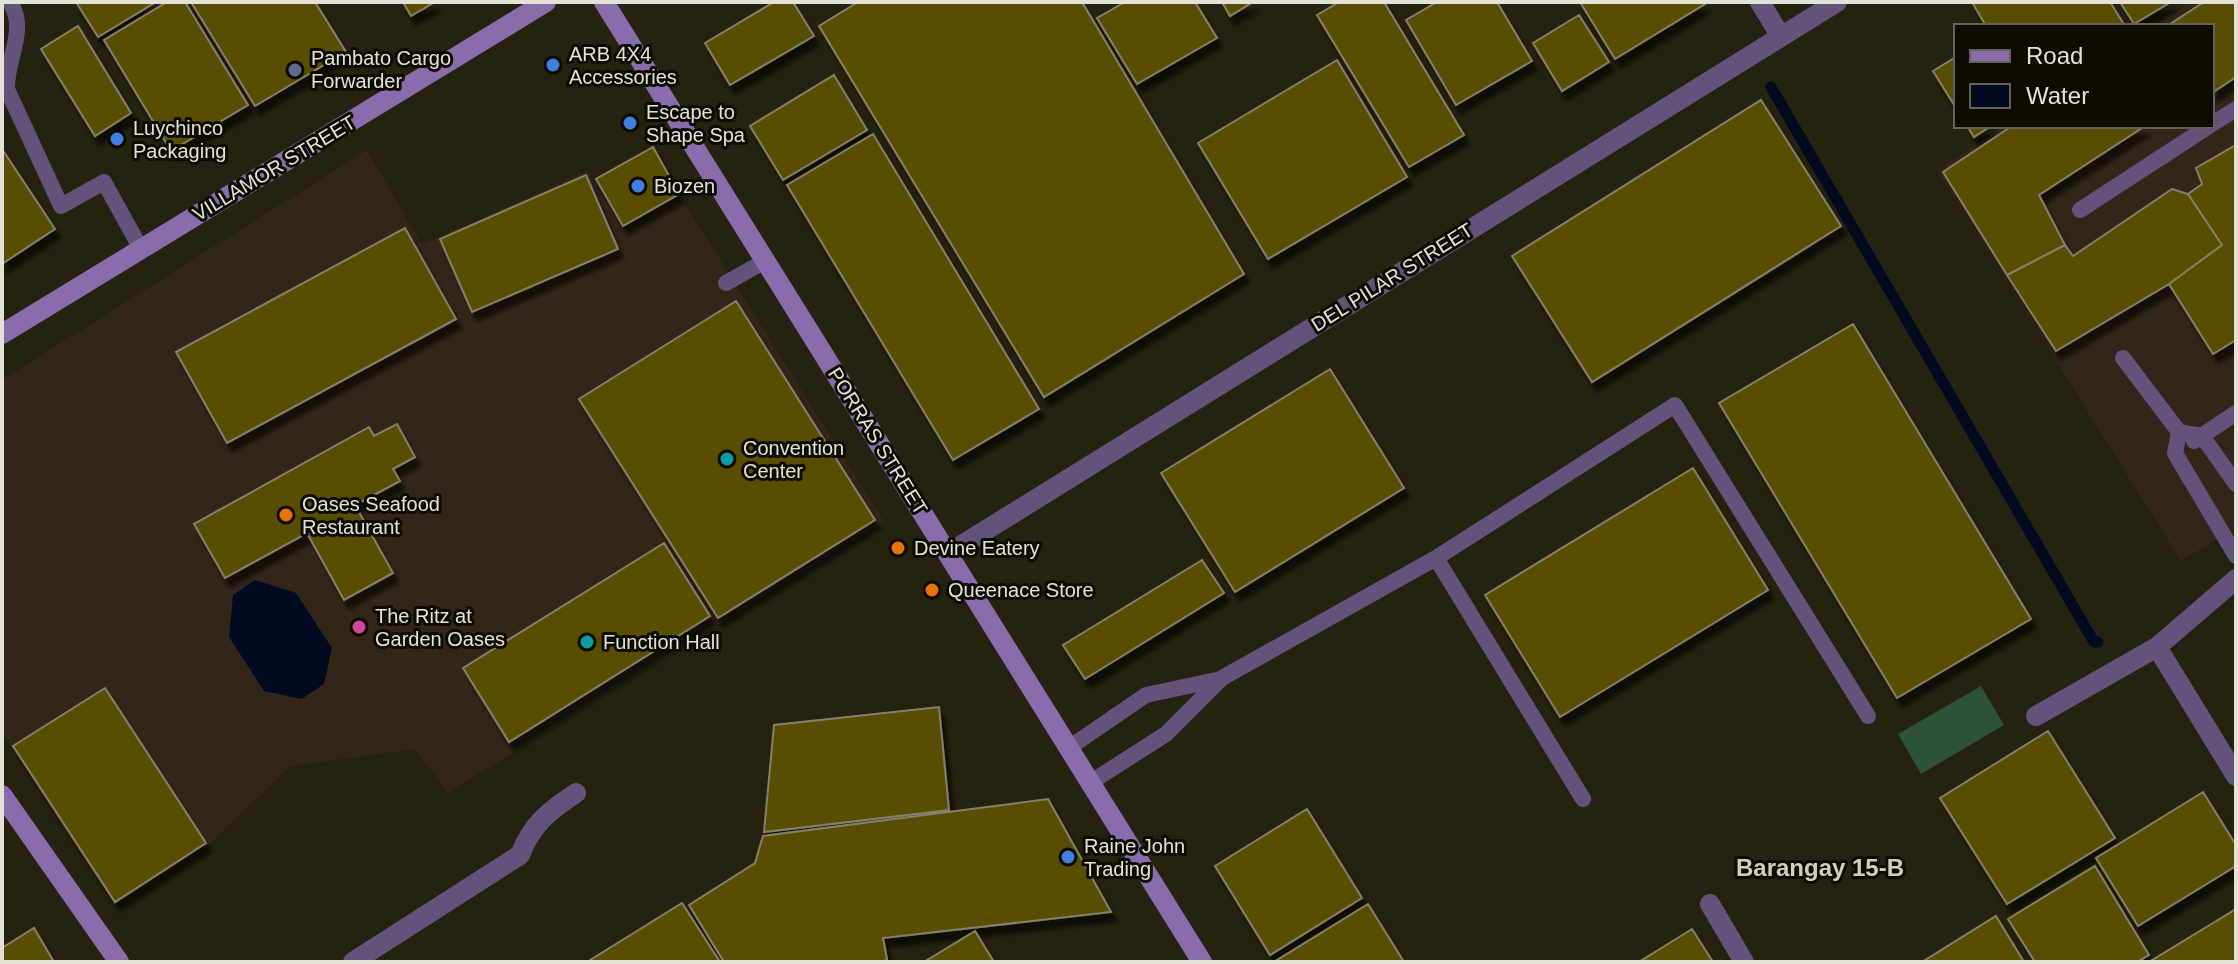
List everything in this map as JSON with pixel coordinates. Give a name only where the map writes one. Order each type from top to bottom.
[{"type":"street","name":"VILLAMOR STREET","points":[[2,334],[546,2]]},
{"type":"street","name":"PORRAS STREET","points":[[604,2],[1202,962]]},
{"type":"street","points":[[1760,2],[1780,35]]},
{"type":"street","name":"DEL PILAR STREET","points":[[949,553],[1837,2]]},
{"type":"street","points":[[2036,716],[2157,647],[2236,579]]},
{"type":"street","points":[[2157,647],[2236,776]]},
{"type":"street","points":[[353,962],[520,855],[528,833],[540,817],[576,793]]},
{"type":"street","points":[[2,795],[119,962]]},
{"type":"street","points":[[1710,904],[1744,962]]},
{"type":"lane","points":[[10,2],[17,13],[19,29],[6,74],[7,89],[61,206],[104,182],[141,249]]},
{"type":"lane","points":[[2214,123],[2236,110]]},
{"type":"lane","points":[[2080,210],[2205,128]]},
{"type":"lane","points":[[726,283],[767,260]]},
{"type":"lane","points":[[2123,358],[2179,432],[2202,436],[2236,484]]},
{"type":"lane","points":[[1091,782],[1166,734],[1222,678],[1436,558],[1675,405],[1868,716]]},
{"type":"lane","points":[[2175,453],[2236,413]]},
{"type":"lane","points":[[2179,432],[2175,453],[2236,556]]},
{"type":"lane","points":[[1436,558],[1583,799]]},
{"type":"lane","points":[[1070,747],[1146,695],[1222,678]]},
{"type":"shaded area","points":[[2190,2],[2236,2],[2236,528],[2181,561],[1937,171],[2001,128],[2214,128],[2214,24],[2157,24]]},
{"type":"shaded area","name":"The Ritz at Garden Oases","points":[[367,150],[422,245],[587,171],[625,232],[681,197],[884,522],[448,793],[415,749],[291,766],[209,844],[115,905],[2,732],[2,380]]},
{"type":"green space","points":[[1981,686],[2004,725],[1921,774],[1898,734]]},
{"type":"water","points":[[255,580],[296,593],[332,648],[324,684],[302,699],[264,691],[229,637],[233,595]]},
{"type":"building","points":[[76,2],[156,2],[98,37]]},
{"type":"building","points":[[167,2],[185,2],[248,105],[171,151],[104,40]]},
{"type":"building","points":[[191,2],[315,2],[346,52],[255,106]]},
{"type":"building","points":[[403,2],[435,2],[411,16]]},
{"type":"building","points":[[774,2],[793,2],[814,36],[730,85],[705,43]]},
{"type":"building","points":[[858,2],[1082,2],[1244,274],[1044,397],[819,26]]},
{"type":"building","points":[[1125,2],[1195,2],[1217,38],[1137,84],[1097,18]]},
{"type":"building","points":[[1222,2],[1253,2],[1230,16]]},
{"type":"building","points":[[1339,2],[1384,2],[1464,135],[1409,167],[1317,15]]},
{"type":"building","points":[[1437,2],[1497,2],[1532,61],[1456,105],[1406,20]]},
{"type":"building","points":[[1580,2],[1703,2],[1705,4],[1615,59]]},
{"type":"building","points":[[1972,2],[2110,2],[2124,24],[1985,24]]},
{"type":"building","points":[[2120,2],[2171,2],[2134,24]]},
{"type":"building","points":[[2204,2],[2236,2],[2236,77],[2214,92],[2214,24],[2170,24]]},
{"type":"building","points":[[1579,15],[1609,62],[1562,91],[1533,43]]},
{"type":"building","points":[[78,26],[131,113],[95,136],[41,49]]},
{"type":"building","points":[[1954,58],[1954,105],[1933,71]]},
{"type":"building","points":[[1337,60],[1407,177],[1268,259],[1198,143]]},
{"type":"building","points":[[834,75],[867,130],[783,180],[750,126]]},
{"type":"building","points":[[1761,100],[1841,226],[1592,382],[1512,256]]},
{"type":"building","points":[[1968,128],[1988,128],[1974,137]]},
{"type":"building","points":[[2009,128],[2142,128],[2039,195],[2065,245],[2007,275],[1943,172]]},
{"type":"building","points":[[873,134],[1039,409],[953,460],[787,185]]},
{"type":"building","points":[[2236,145],[2236,340],[2213,354],[2169,284],[2222,245],[2188,194],[2202,184],[2196,168]]},
{"type":"building","name":"Biozen","points":[[653,147],[679,194],[623,226],[596,179]]},
{"type":"building","points":[[2,149],[55,229],[2,264]]},
{"type":"building","points":[[586,175],[618,249],[472,312],[440,239]]},
{"type":"building","points":[[2172,189],[2188,194],[2222,245],[2169,284],[2056,351],[2007,275],[2065,245],[2073,256]]},
{"type":"building","points":[[405,228],[456,319],[227,443],[176,352]]},
{"type":"building","name":"Convention Center","points":[[736,301],[875,520],[718,618],[579,399]]},
{"type":"building","points":[[1853,324],[2031,619],[1897,698],[1719,403]]},
{"type":"building","points":[[1330,369],[1404,488],[1235,592],[1161,473]]},
{"type":"building","name":"Oases Seafood Restaurant","points":[[397,424],[415,457],[393,469],[400,481],[355,505],[393,573],[344,600],[307,533],[225,578],[194,524],[369,427],[374,436]]},
{"type":"building","points":[[1693,468],[1768,590],[1560,717],[1485,595]]},
{"type":"building","name":"Function Hall","points":[[664,543],[710,616],[509,742],[463,668]]},
{"type":"building","points":[[1202,560],[1224,593],[1085,679],[1063,645]]},
{"type":"building","points":[[105,688],[206,843],[115,902],[13,746]]},
{"type":"building","points":[[939,707],[949,810],[764,832],[774,725]]},
{"type":"building","points":[[2048,731],[2115,838],[2007,904],[1940,798]]},
{"type":"building","points":[[2203,792],[2236,845],[2236,866],[2138,926],[2096,858]]},
{"type":"building","points":[[1048,799],[1111,912],[883,938],[887,959],[883,962],[724,962],[689,905],[755,863],[763,836]]},
{"type":"building","points":[[1307,809],[1362,898],[1270,955],[1215,866]]},
{"type":"building","points":[[2095,866],[2149,955],[2137,962],[2035,962],[2008,919]]},
{"type":"building","points":[[682,903],[720,962],[587,962]]},
{"type":"building","points":[[1368,904],[1404,962],[1274,962]]},
{"type":"building","points":[[2236,909],[2236,962],[2149,962]]},
{"type":"building","points":[[1996,916],[2024,962],[1922,962]]},
{"type":"building","points":[[34,928],[54,962],[2,962],[2,948]]},
{"type":"building","points":[[1692,929],[1713,962],[1639,962]]},
{"type":"building","points":[[975,931],[994,962],[924,962]]},
{"type":"waterway","points":[[1771,87],[2094,642],[2098,642]]},
{"type":"place","name":"ARB 4X4 Accessories","points":[[553,65]]},
{"type":"place","name":"Pambato Cargo Forwarder","points":[[295,70]]},
{"type":"place","name":"Escape to Shape Spa","points":[[630,123]]},
{"type":"place","name":"Luychinco Packaging","points":[[117,139]]},
{"type":"place","name":"Biozen","points":[[638,186]]},
{"type":"place","name":"Convention Center","points":[[727,459]]},
{"type":"place","name":"Oases Seafood Restaurant","points":[[286,515]]},
{"type":"place","name":"Devine Eatery","points":[[898,548]]},
{"type":"place","name":"Queenace Store","points":[[932,590]]},
{"type":"place","name":"The Ritz at Garden Oases","points":[[359,627]]},
{"type":"place","name":"Function Hall","points":[[587,642]]},
{"type":"place","name":"Raine John Trading","points":[[1068,857]]},
{"type":"district","name":"Barangay 15-B","points":[[1820,868]]}]
